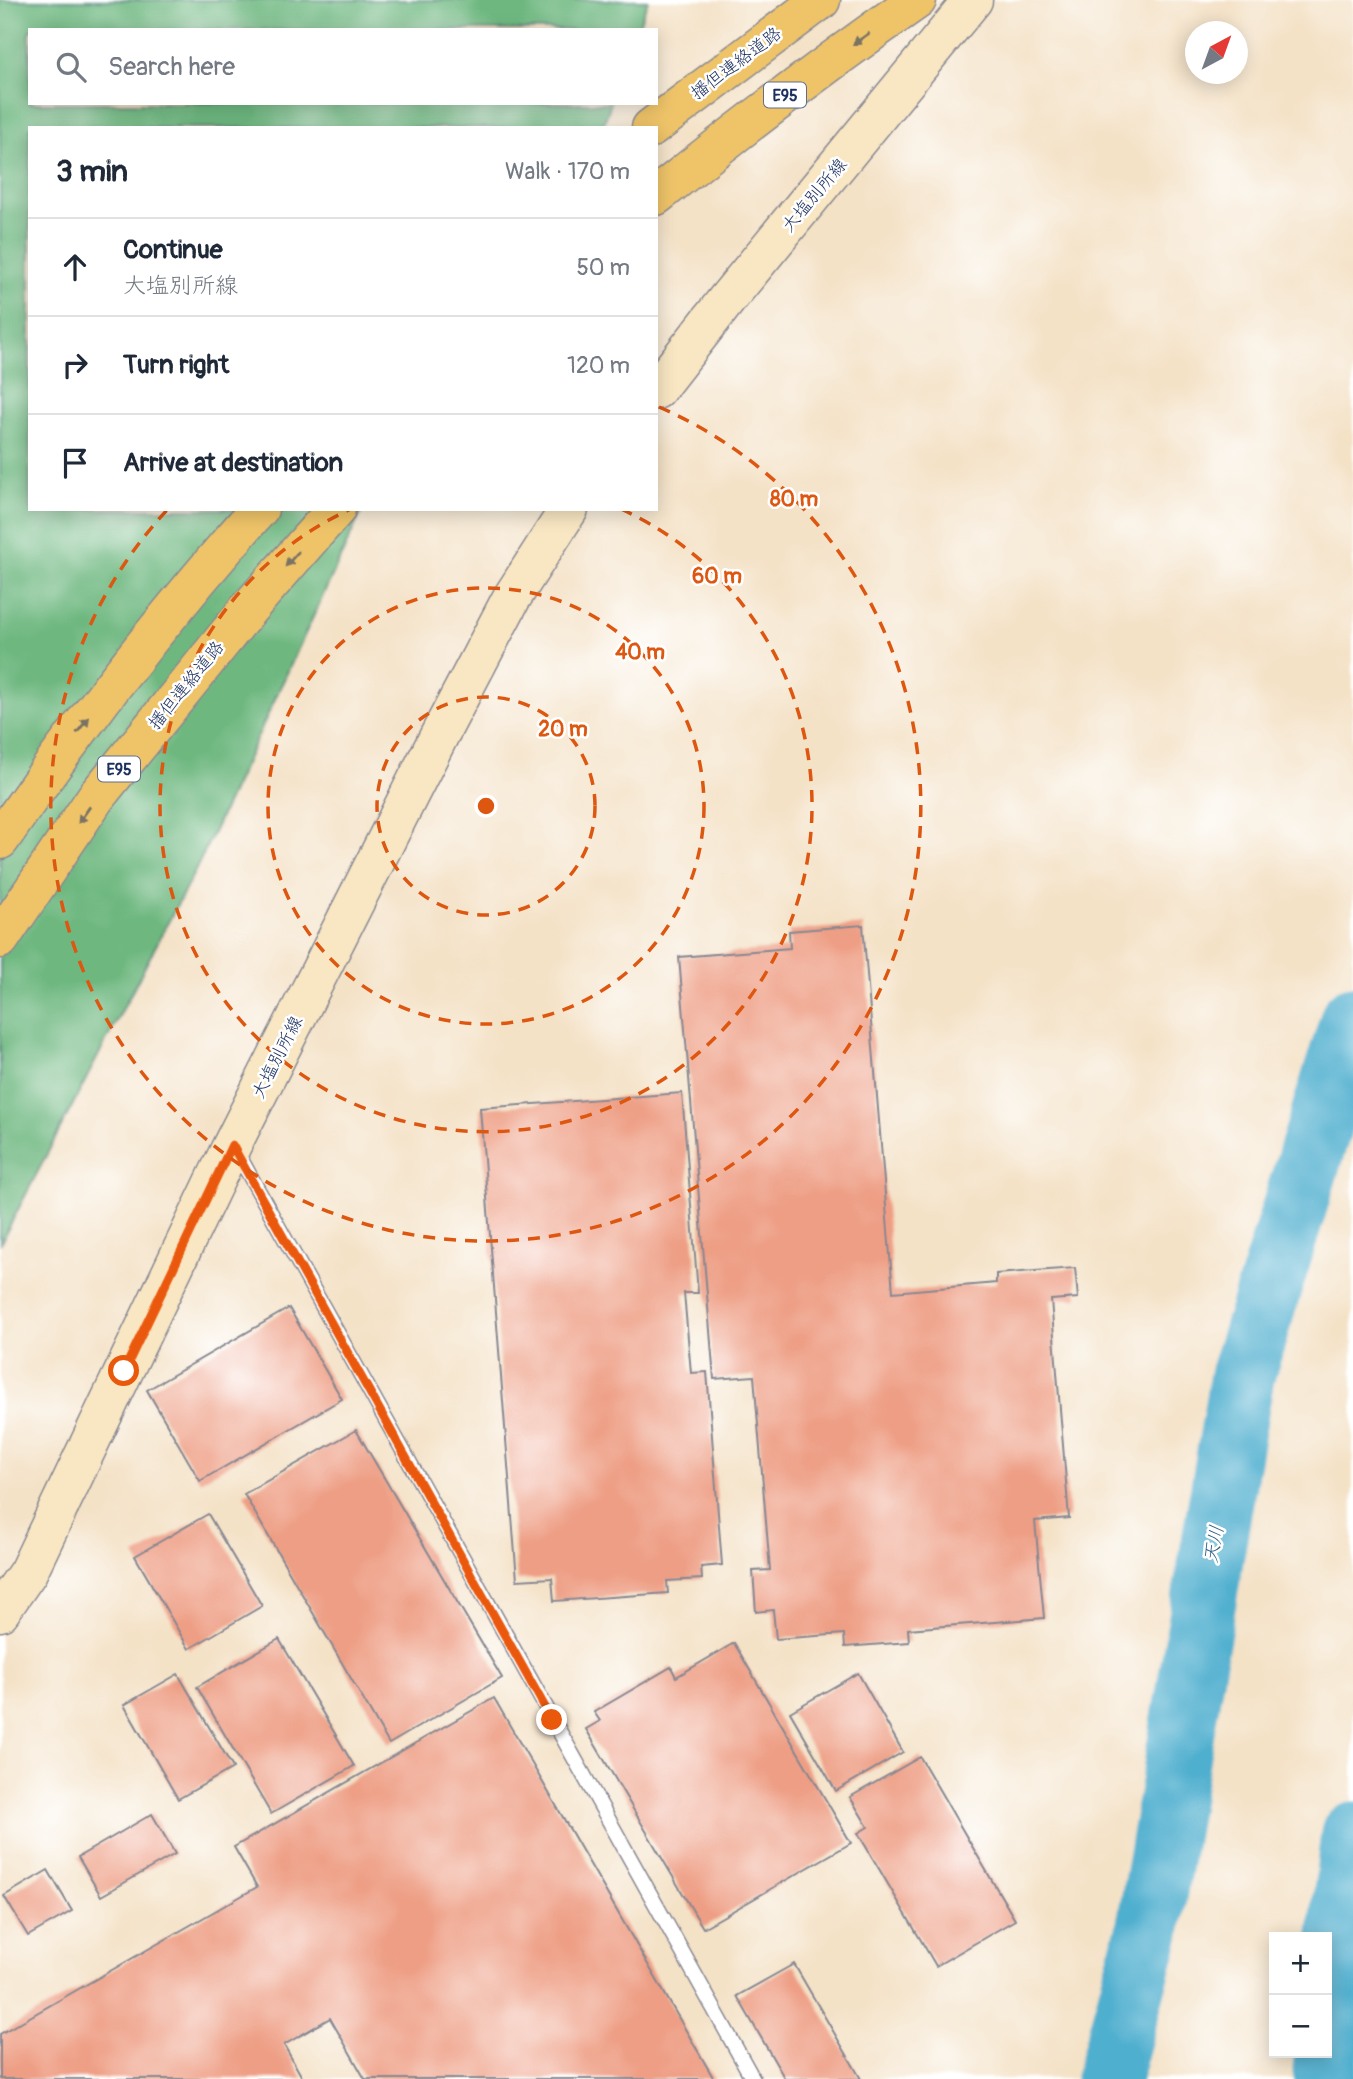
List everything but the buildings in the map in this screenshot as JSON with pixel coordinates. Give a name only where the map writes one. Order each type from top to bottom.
[{"type":"highway","name":"播但連絡道路","points":[[654,126],[821,0]]},
{"type":"highway","name":"E95","points":[[658,194],[838,55],[918,0]]},
{"type":"highway","points":[[0,840],[49,768],[208,567],[257,511]]},
{"type":"highway","name":"播但連絡道路","points":[[0,939],[96,797],[249,608],[334,511]]},
{"type":"main road","name":"大塩別所線","points":[[658,387],[728,298],[973,0]]},
{"type":"main road","name":"大塩別所線","points":[[0,1612],[28,1572],[232,1145],[439,736],[511,599],[568,511]]},
{"type":"lane","points":[[232,1145],[753,2079]]},
{"type":"green space","points":[[0,0],[648,0],[638,28],[28,28],[28,105],[610,105],[603,126],[28,126],[28,511],[362,511],[198,865],[0,1244]]},
{"type":"waterway","name":"天川","points":[[1108,2079],[1148,1932],[1242,1376],[1353,1018]]},
{"type":"waterway","points":[[1325,2070],[1353,1834]]},
{"type":"waterway","points":[[1322,2079],[1325,2070],[1353,2059]]},
{"type":"route","points":[[124,1371],[232,1145],[552,1720]]}]
